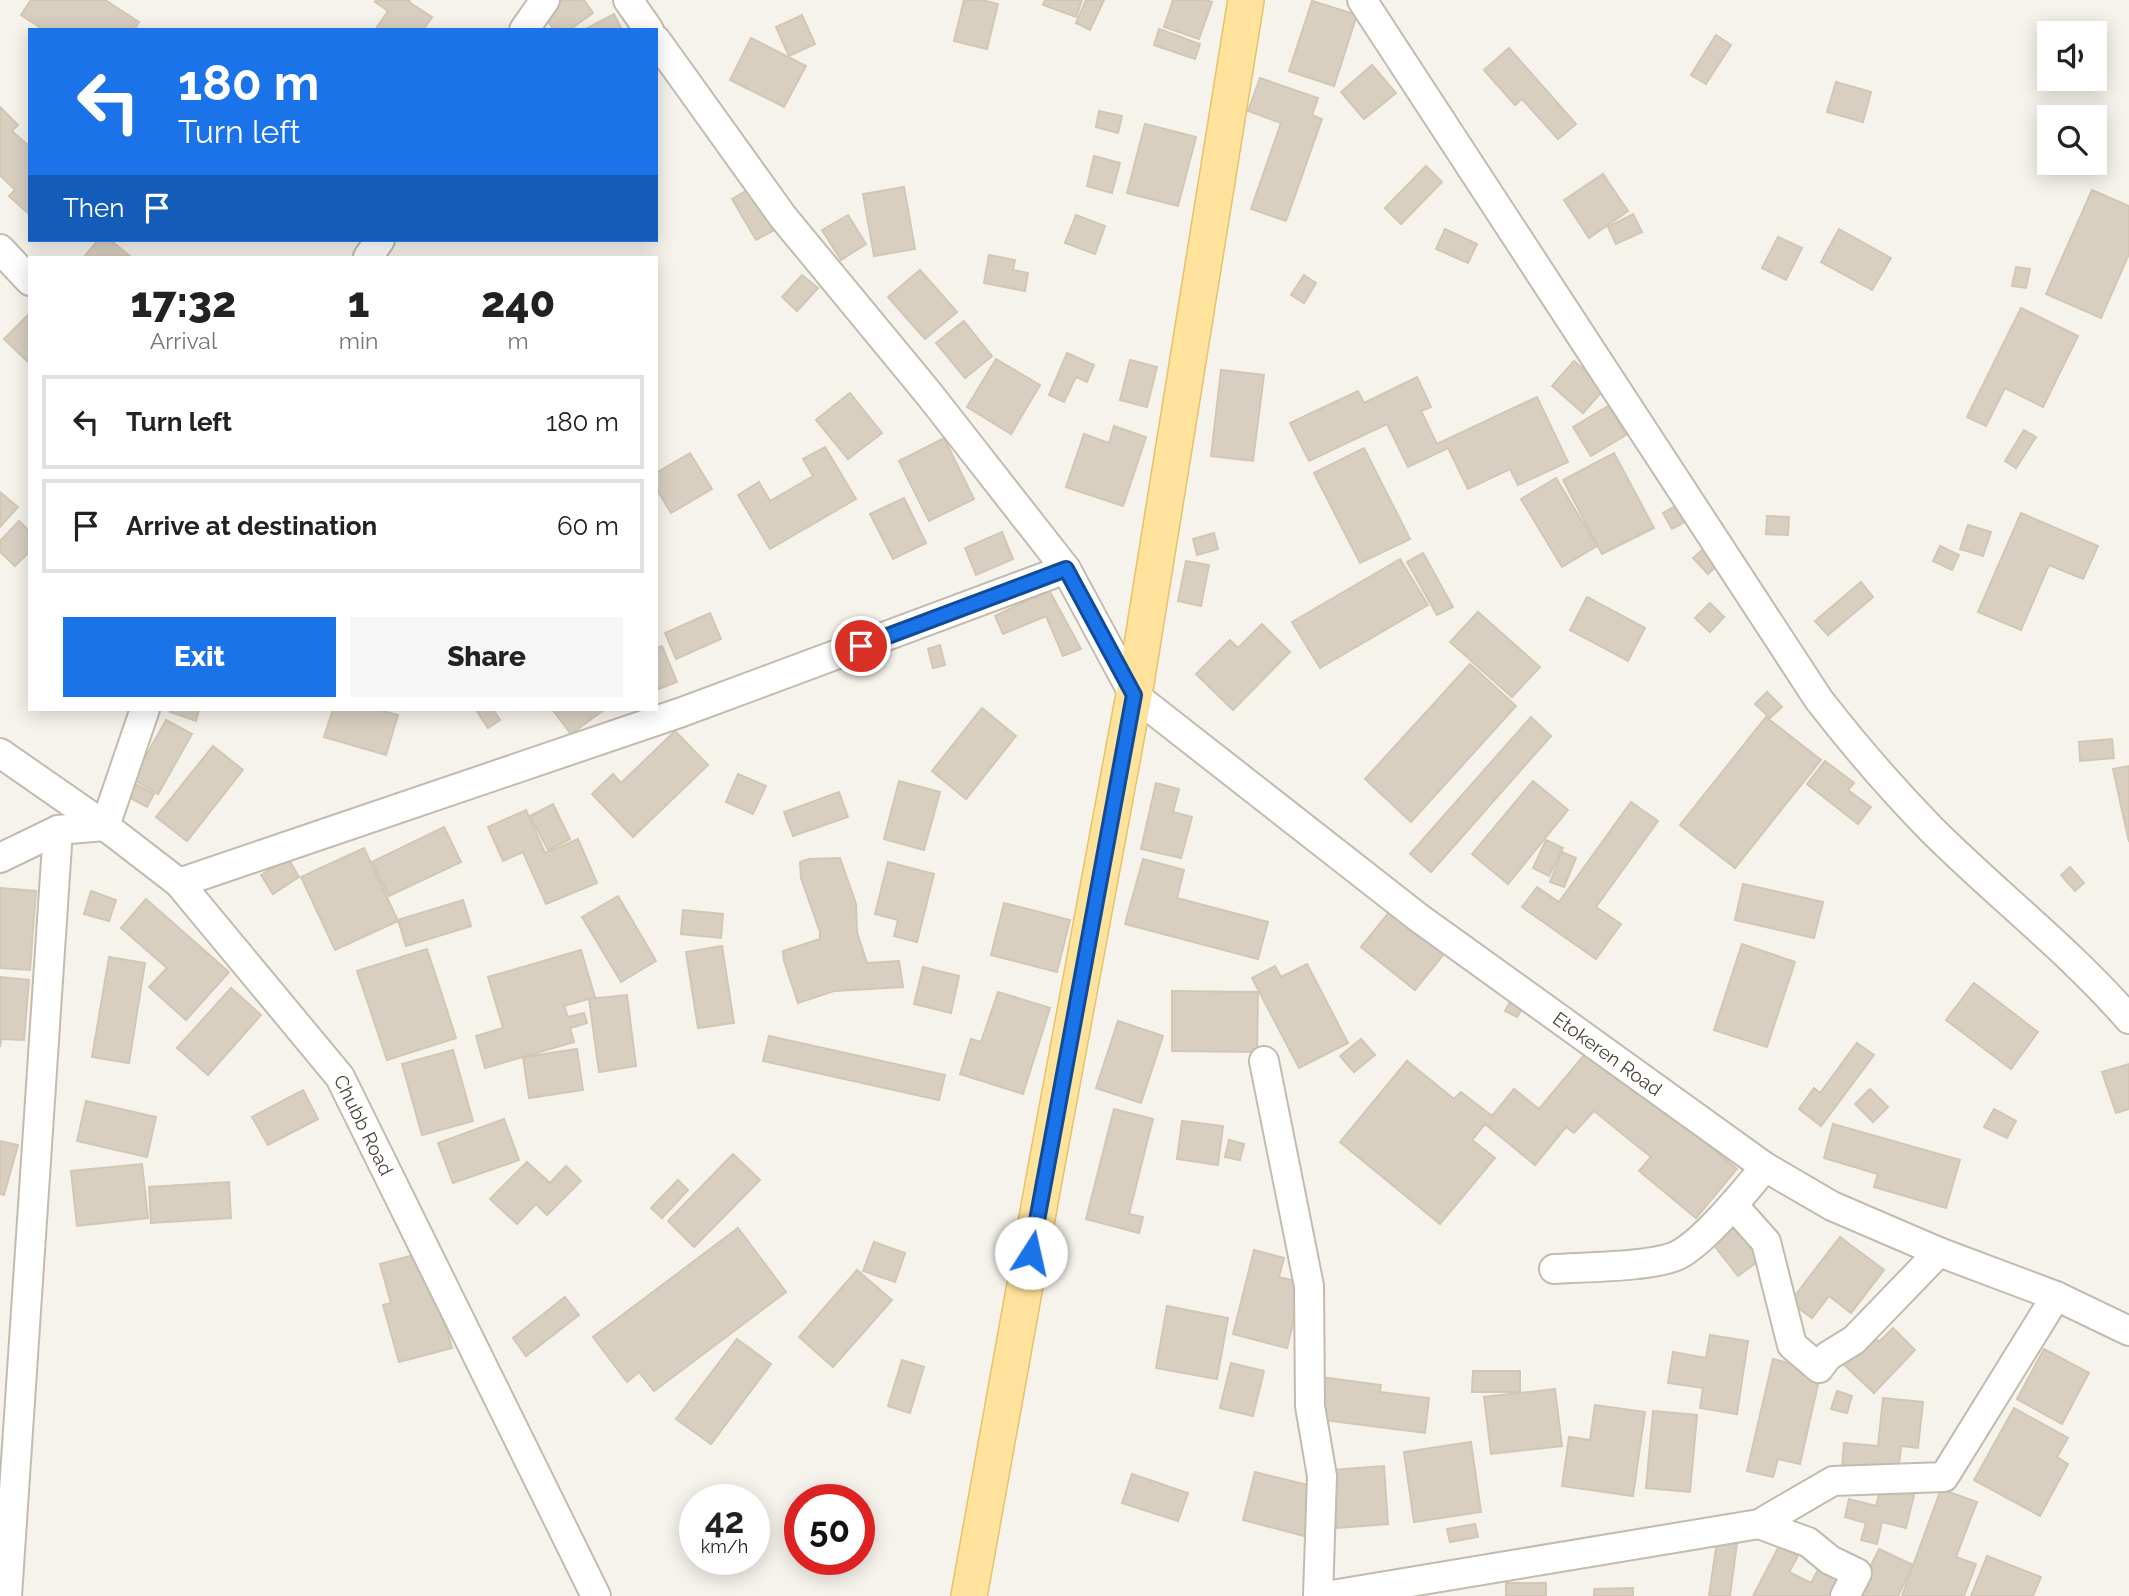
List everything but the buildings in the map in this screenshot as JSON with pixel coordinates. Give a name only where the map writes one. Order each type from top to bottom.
[{"type":"main road","points":[[969,1596],[1134,695],[1246,0]]},
{"type":"street","points":[[525,28],[545,0]]},
{"type":"street","points":[[628,0],[648,28]]},
{"type":"street","points":[[1362,0],[1819,699],[1871,765],[1932,830],[2099,985],[2129,1019]]},
{"type":"street","points":[[658,43],[783,217],[929,394],[1066,569],[1134,695]]},
{"type":"street","points":[[0,249],[28,279]]},
{"type":"street","points":[[179,883],[682,712],[1066,569]]},
{"type":"street","name":"Etokeren Road","points":[[1134,695],[1419,918],[1765,1167],[1832,1206],[1940,1252],[2056,1296],[2129,1331]]},
{"type":"street","points":[[0,858],[58,830],[105,826],[144,711]]},
{"type":"street","name":"Chubb Road","points":[[0,753],[105,826],[179,883],[340,1077],[596,1596]]},
{"type":"street","points":[[7,1596],[8,1450],[58,830]]},
{"type":"street","points":[[1264,1060],[1309,1286],[1310,1406],[1322,1476],[1318,1596]]},
{"type":"street","points":[[1555,1269],[1658,1261],[1677,1256],[1733,1205],[1765,1167]]},
{"type":"street","points":[[1733,1205],[1766,1242],[1792,1345],[1819,1368],[1828,1356],[1854,1340],[1940,1252]]},
{"type":"street","points":[[1326,1596],[1465,1584],[1759,1524],[1833,1482],[1944,1477],[2056,1296]]},
{"type":"street","points":[[1759,1524],[1808,1542],[1830,1560],[1857,1573],[1845,1596]]},
{"type":"route","points":[[861,646],[1066,569],[1134,695],[1031,1253]]}]
